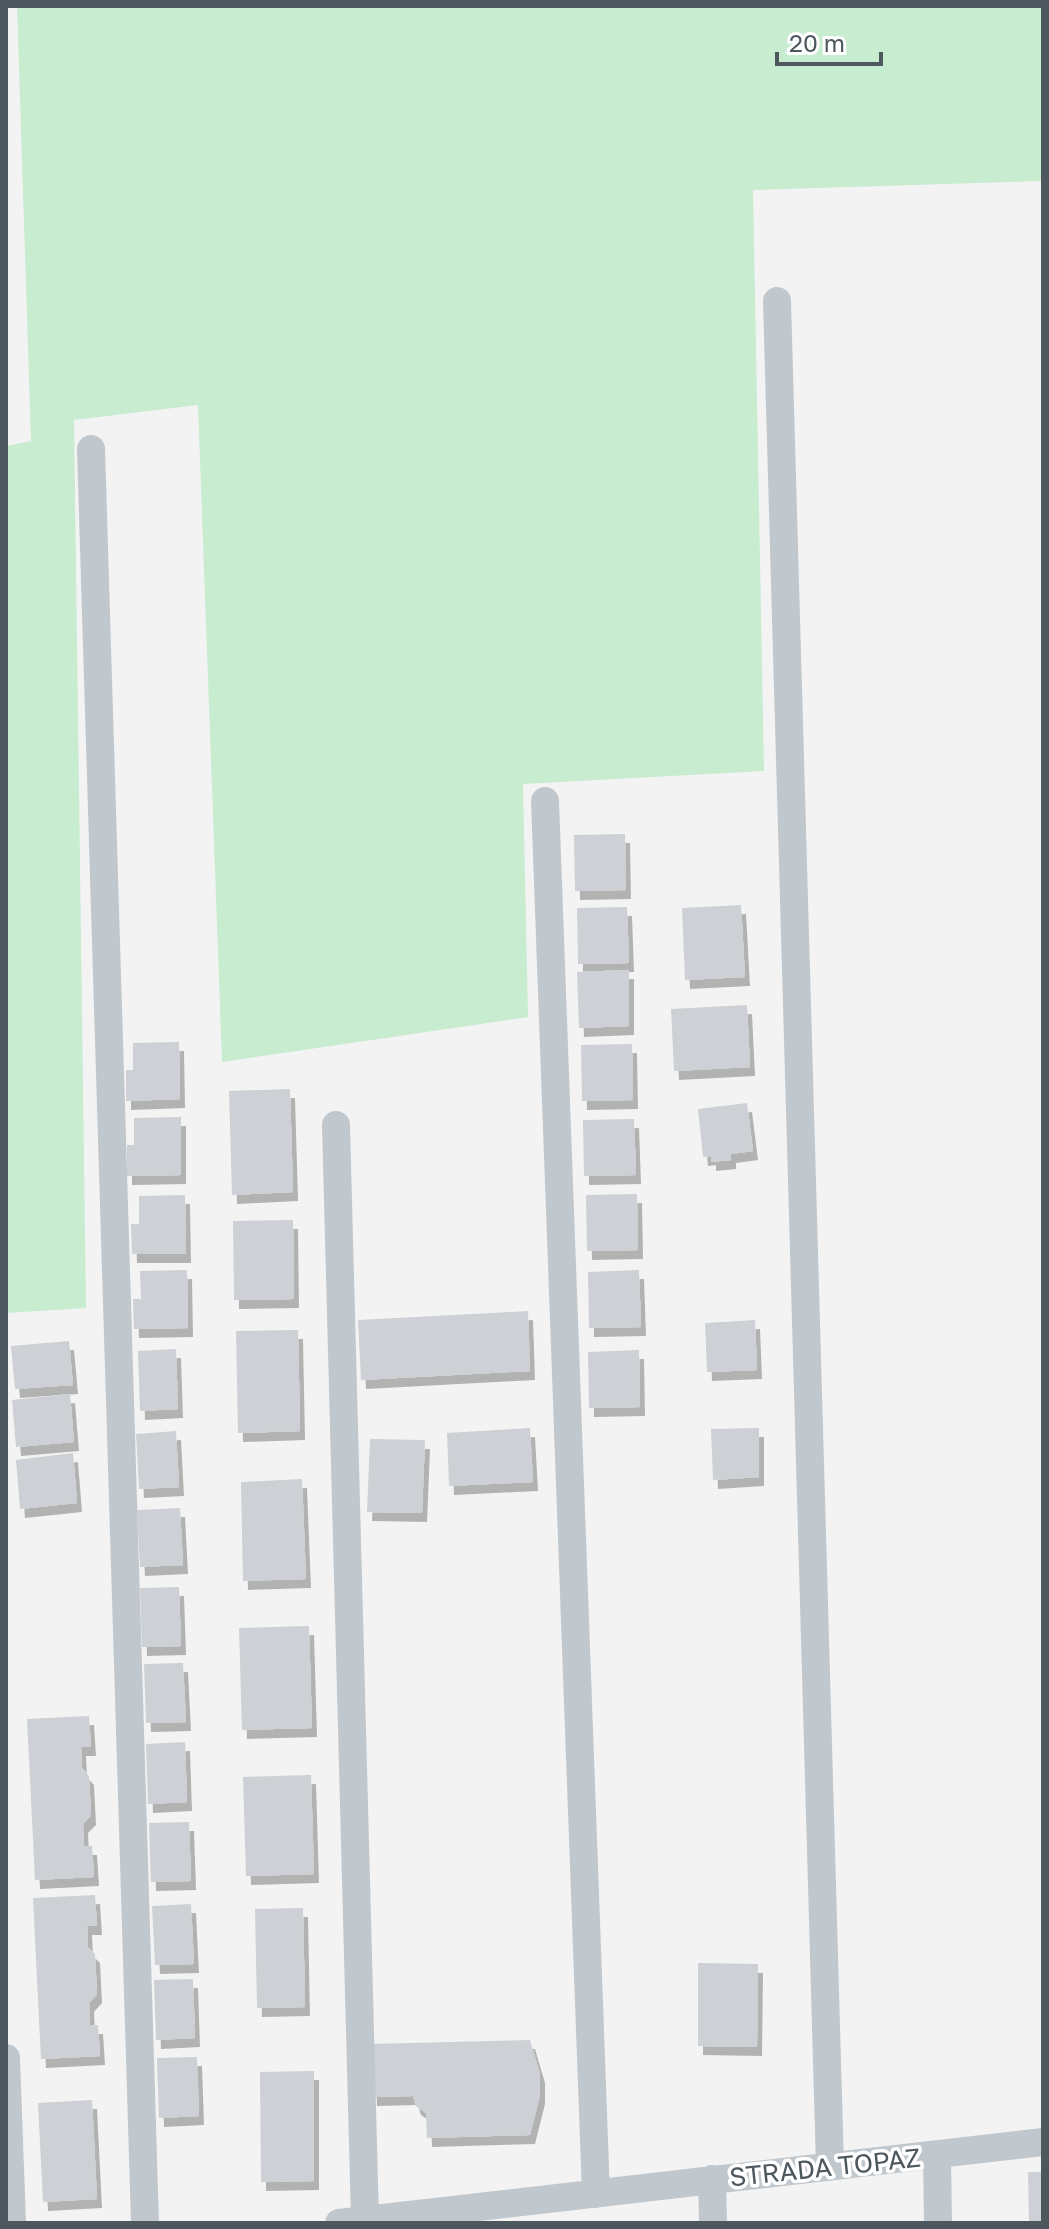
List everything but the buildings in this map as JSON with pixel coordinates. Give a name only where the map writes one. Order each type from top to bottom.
[{"type":"street","points":[[777,301],[830,2167]]},
{"type":"street","points":[[91,449],[145,2223]]},
{"type":"street","points":[[545,801],[596,2194]]},
{"type":"street","points":[[336,1125],[352,2222]]},
{"type":"street","points":[[6,2058],[12,2223]]},
{"type":"street","name":"STRADA TOPAZ","points":[[352,2222],[488,2215],[596,2194],[1043,2142]]},
{"type":"street","name":"STRADA TOPAZ","points":[[937,2155],[938,2223]]},
{"type":"street","name":"STRADA TOPAZ","points":[[712,2179],[713,2223]]},
{"type":"green space","points":[[17,6],[1043,6],[1043,181],[753,190],[764,771],[523,784],[528,1017],[222,1062],[198,405],[74,420],[86,1308],[6,1313],[6,446],[31,441]]}]
